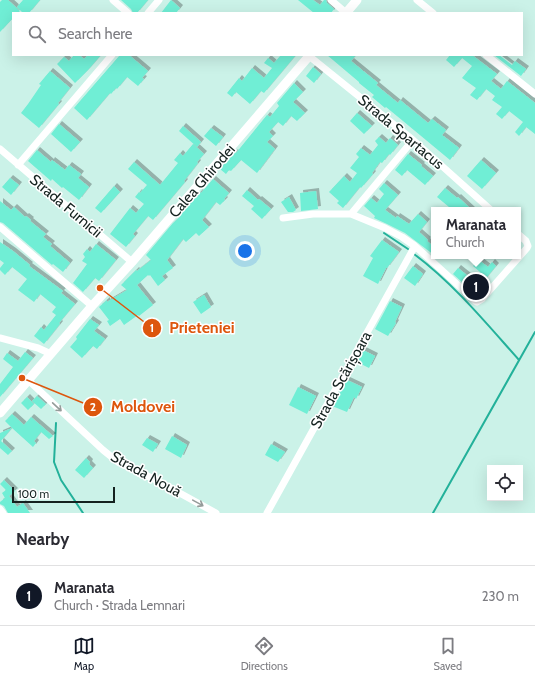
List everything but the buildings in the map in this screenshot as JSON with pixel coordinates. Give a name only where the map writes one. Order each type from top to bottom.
[{"type":"street","points":[[113,0],[127,12]]},
{"type":"street","points":[[149,12],[159,0]]},
{"type":"street","points":[[332,0],[345,12]]},
{"type":"street","points":[[347,12],[357,0]]},
{"type":"street","points":[[417,0],[432,12]]},
{"type":"street","points":[[18,165],[111,56]]},
{"type":"street","name":"Calea Ghirodei","points":[[0,414],[308,56]]},
{"type":"street","name":"Strada Spartacus","points":[[310,56],[413,140],[488,207]]},
{"type":"street","points":[[487,56],[535,94]]},
{"type":"street","points":[[351,214],[413,140]]},
{"type":"street","name":"Strada Furnicii","points":[[0,149],[132,262]]},
{"type":"street","points":[[283,218],[313,214],[351,214],[384,228],[402,237],[415,246],[477,302],[482,299],[517,259]]},
{"type":"street","points":[[0,227],[92,306]]},
{"type":"street","points":[[521,237],[526,241],[528,246],[521,254]]},
{"type":"street","name":"Strada Scărișoara","points":[[267,513],[415,246]]},
{"type":"street","points":[[0,338],[38,348],[52,354]]},
{"type":"street","name":"Strada Nouă","points":[[28,380],[103,450],[118,462],[216,513]]},
{"type":"street","points":[[0,509],[3,513]]},
{"type":"waterway","points":[[384,233],[408,249]]},
{"type":"waterway","points":[[414,254],[456,291],[519,360]]},
{"type":"waterway","points":[[433,513],[535,332]]},
{"type":"waterway","points":[[56,423],[54,462],[61,480],[83,513]]},
{"type":"place","name":"Maranata","points":[[476,287]]},
{"type":"place","name":"Prieteniei","points":[[100,288]]},
{"type":"place","name":"Moldovei","points":[[22,378]]}]
